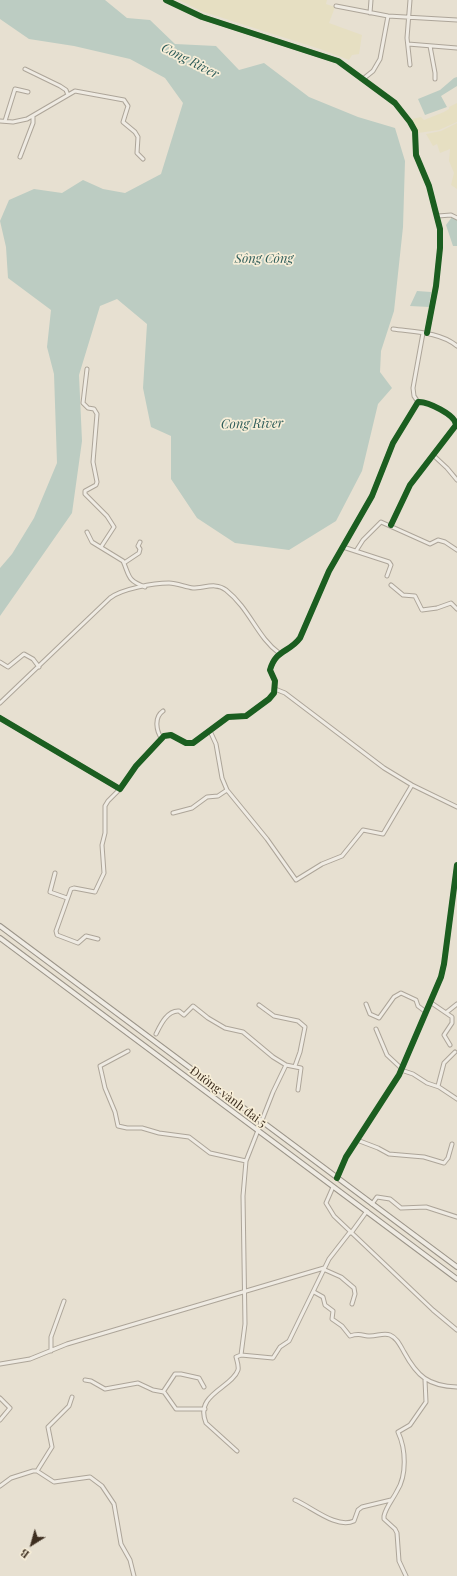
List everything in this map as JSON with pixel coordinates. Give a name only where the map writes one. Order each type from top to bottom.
[{"type":"main road","name":"Đường vành đai 5","points":[[0,926],[261,1122],[457,1266]]},
{"type":"main road","name":"Đường vành đai 5","points":[[0,938],[137,1039],[257,1131],[457,1278]]},
{"type":"main road","points":[[137,1039],[142,1032]]},
{"type":"street","points":[[166,0],[202,17],[338,61],[395,103],[413,126],[416,135],[416,155],[429,186],[438,216],[440,248],[436,286],[413,388],[414,396],[418,402]]},
{"type":"street","points":[[370,13],[371,0]]},
{"type":"street","points":[[410,0],[408,44],[410,65]]},
{"type":"street","points":[[336,6],[388,16],[457,20]]},
{"type":"street","points":[[363,79],[373,71],[380,59],[388,16]]},
{"type":"street","points":[[408,44],[457,48]]},
{"type":"street","points":[[430,46],[435,79]]},
{"type":"street","points":[[25,69],[60,86],[66,90],[68,95]]},
{"type":"street","points":[[5,121],[15,89],[18,88],[28,92]]},
{"type":"street","points":[[0,121],[19,121],[33,116],[68,95],[79,91],[124,100],[127,102],[128,106],[123,122],[135,132],[138,137],[137,152],[143,159]]},
{"type":"street","points":[[20,157],[33,123],[33,116]]},
{"type":"street","points":[[438,216],[451,215],[457,218]]},
{"type":"street","points":[[393,329],[425,333],[449,340],[457,346]]},
{"type":"street","points":[[87,369],[83,403],[88,408],[94,409],[97,414],[93,462],[97,482],[96,485],[85,491],[85,494],[106,516],[114,527],[101,547]]},
{"type":"street","points":[[392,525],[409,487],[455,428],[456,421],[451,416],[427,402],[418,402]]},
{"type":"street","points":[[98,939],[86,936],[78,942],[56,933],[67,898],[72,888],[93,893],[96,891],[104,873],[102,845],[105,832],[105,806],[120,789],[136,766],[162,739],[171,734],[186,743],[193,743],[228,718],[246,716],[269,699],[276,688],[274,678],[270,670],[279,653],[293,646],[300,638],[327,576],[372,496],[393,443],[418,402]]},
{"type":"street","points":[[433,455],[457,480]]},
{"type":"street","points":[[356,551],[363,540],[379,522],[392,525],[412,537],[430,544],[438,540],[446,542],[457,550]]},
{"type":"street","points":[[87,532],[92,542],[124,563],[129,578],[145,587]]},
{"type":"street","points":[[124,563],[139,553],[140,549],[138,546],[140,542]]},
{"type":"street","points":[[343,546],[389,562],[391,565],[387,576]]},
{"type":"street","points":[[0,703],[110,598],[120,592],[145,587],[171,583],[195,588],[214,586],[222,587],[244,607],[267,643],[279,653]]},
{"type":"street","points":[[391,585],[403,595],[415,596],[422,610],[437,608],[451,603],[457,609]]},
{"type":"street","points":[[0,662],[8,667],[24,654],[33,659],[39,667]]},
{"type":"street","points":[[276,688],[285,693],[384,768],[412,785],[457,807]]},
{"type":"street","points":[[162,739],[158,734],[157,722],[158,716],[163,711]]},
{"type":"street","points":[[0,718],[120,789]]},
{"type":"street","points":[[210,731],[216,744],[222,778],[227,790],[267,839],[296,880],[322,864],[342,856],[363,830],[383,834],[412,785]]},
{"type":"street","points":[[173,813],[192,808],[208,797],[218,796],[227,790]]},
{"type":"street","points":[[337,1178],[346,1157],[401,1069],[430,1002],[444,964],[457,865]]},
{"type":"street","points":[[55,873],[50,892],[67,898]]},
{"type":"street","points":[[366,1004],[368,1011],[379,1018],[394,997],[401,994],[416,1000],[418,1006],[426,1012]]},
{"type":"street","points":[[430,1002],[447,1012],[453,1020],[444,1035],[450,1045]]},
{"type":"street","points":[[447,1012],[457,1004]]},
{"type":"street","points":[[259,1005],[274,1016],[298,1021],[305,1027],[300,1052],[294,1066]]},
{"type":"street","points":[[156,1034],[162,1022],[173,1012],[179,1011],[184,1014],[193,1006],[208,1018],[225,1028],[243,1032],[286,1065],[300,1067],[302,1071],[298,1090]]},
{"type":"street","points":[[376,1029],[387,1055],[401,1069],[416,1075],[429,1084],[438,1086],[457,1099]]},
{"type":"street","points":[[128,1051],[100,1066],[105,1088],[116,1112],[118,1126],[127,1128],[142,1128],[159,1133],[189,1138],[210,1153],[246,1161]]},
{"type":"street","points":[[438,1086],[444,1063],[455,1052]]},
{"type":"street","points":[[241,1356],[245,1324],[246,1291],[243,1196],[246,1161],[257,1131],[286,1065]]},
{"type":"street","points":[[357,1140],[389,1154],[424,1157],[444,1163],[448,1158],[452,1144]]},
{"type":"street","points":[[333,1187],[327,1200],[328,1207],[350,1233],[437,1314],[457,1330]]},
{"type":"street","points":[[372,1204],[377,1197],[387,1198],[401,1208],[426,1207],[457,1217]]},
{"type":"street","points":[[237,1451],[206,1423],[205,1409],[209,1398],[236,1373],[238,1367],[236,1357],[273,1358],[280,1348],[290,1339],[324,1269],[335,1250],[366,1211]]},
{"type":"street","points":[[0,1364],[30,1359],[67,1344],[324,1269],[341,1277],[354,1288],[355,1294],[352,1304]]},
{"type":"street","points":[[314,1292],[323,1297],[324,1305],[333,1311],[332,1319],[341,1325],[350,1336],[360,1333],[369,1336],[387,1334],[394,1338],[415,1372],[425,1380],[457,1387]]},
{"type":"street","points":[[51,1351],[51,1337],[64,1301]]},
{"type":"street","points":[[163,1392],[175,1374],[199,1378],[204,1387]]},
{"type":"street","points":[[85,1380],[105,1389],[138,1383],[153,1390],[163,1392],[176,1409],[205,1409]]},
{"type":"street","points":[[406,1576],[399,1561],[397,1533],[395,1529],[384,1519],[391,1500],[399,1489],[404,1468],[404,1445],[398,1432],[410,1425],[426,1402],[425,1380]]},
{"type":"street","points":[[0,1486],[10,1478],[36,1471],[52,1447],[48,1427],[69,1406],[72,1397]]},
{"type":"street","points":[[0,1398],[10,1408],[0,1420]]},
{"type":"street","points":[[36,1471],[54,1482],[87,1476],[102,1486],[114,1504],[121,1544],[130,1560],[134,1576]]},
{"type":"street","points":[[295,1500],[313,1508],[330,1520],[345,1523],[354,1521],[358,1510],[362,1507],[391,1500]]},
{"type":"shaded area","points":[[179,0],[327,0],[326,4],[335,7],[329,23],[362,35],[359,54],[352,55],[349,60],[320,49],[201,11]]},
{"type":"shaded area","points":[[457,103],[457,122],[439,130],[418,133],[412,119],[421,117],[424,120],[444,112],[449,109],[449,107]]},
{"type":"shaded area","points":[[457,123],[457,189],[451,185],[454,173],[449,161],[450,149],[440,153],[437,144],[433,146],[426,134],[441,131]]},
{"type":"water","name":"Sông Công","points":[[0,0],[105,0],[127,18],[150,20],[175,44],[216,46],[239,70],[264,63],[309,97],[358,117],[395,128],[405,161],[403,227],[394,311],[381,351],[380,372],[392,388],[378,404],[362,471],[336,521],[289,550],[235,543],[197,518],[171,479],[171,436],[151,427],[143,388],[147,324],[117,299],[100,306],[79,375],[82,441],[72,513],[0,616],[0,568],[12,554],[34,518],[57,463],[54,374],[47,347],[51,310],[8,278],[6,247],[0,221],[9,200],[34,189],[62,193],[83,180],[103,189],[125,193],[161,174],[183,103],[165,78],[130,59],[74,46],[29,39],[0,19]]},
{"type":"water","points":[[457,77],[457,86],[441,96],[447,107],[425,115],[418,99],[440,90]]},
{"type":"water","points":[[452,217],[457,219],[457,246],[453,246],[446,225]]},
{"type":"water","points":[[417,291],[431,292],[429,307],[410,306]]},
{"type":"cycle path","points":[[166,0],[202,17],[338,61],[395,103],[410,122],[415,131],[416,155],[429,186],[440,229],[440,248],[436,286],[427,333]]},
{"type":"cycle path","points":[[0,718],[120,789],[136,766],[164,736],[171,735],[186,743],[193,743],[228,717],[246,716],[269,699],[274,693],[275,681],[270,670],[273,663],[279,655],[296,643],[300,638],[329,571],[372,496],[393,443],[418,402],[422,402],[434,406],[446,413],[455,421],[456,425],[410,485],[391,525]]},
{"type":"cycle path","points":[[337,1178],[346,1157],[399,1075],[441,977],[457,865]]},
{"type":"water label","name":"Cong River","points":[[190,61]]},
{"type":"water label","name":"Cong River","points":[[252,424]]}]
